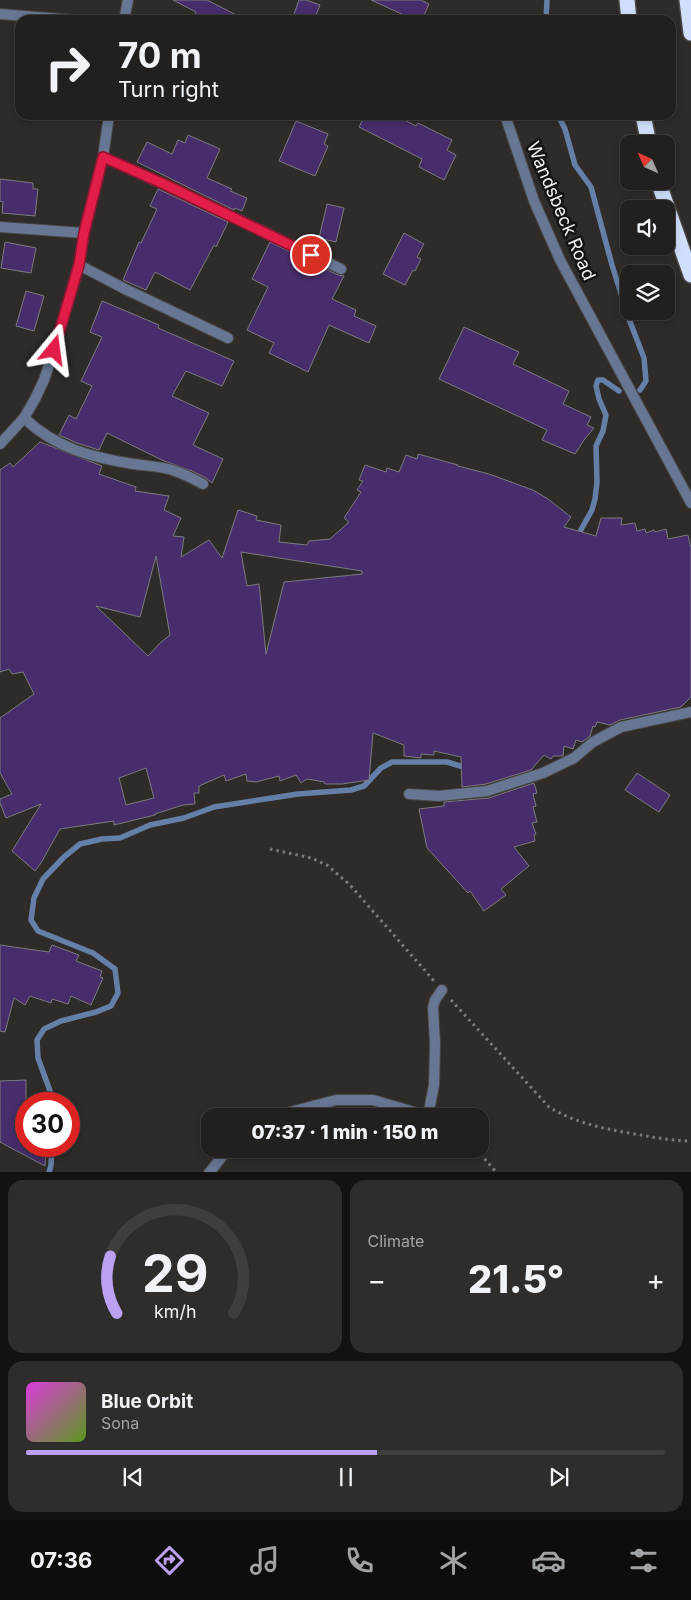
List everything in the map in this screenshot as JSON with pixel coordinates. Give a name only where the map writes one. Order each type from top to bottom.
[{"type":"highway","points":[[626,0],[628,15]]},
{"type":"highway","points":[[687,0],[691,33]]},
{"type":"highway","points":[[644,120],[647,135]]},
{"type":"highway","points":[[660,190],[691,275]]},
{"type":"street","points":[[125,15],[128,0]]},
{"type":"street","points":[[0,14],[15,15]]},
{"type":"street","points":[[0,444],[24,418],[44,380],[79,265],[84,233],[103,157],[108,120]]},
{"type":"street","name":"Wandsbeck Road","points":[[507,120],[534,200],[560,260],[691,503]]},
{"type":"street","points":[[103,157],[341,269]]},
{"type":"street","points":[[0,227],[84,233]]},
{"type":"street","points":[[79,265],[228,338]]},
{"type":"street","points":[[24,418],[39,432],[66,446],[99,458],[156,466],[175,471],[203,484]]},
{"type":"street","points":[[409,794],[439,796],[487,791],[544,773],[574,758],[593,742],[621,727],[691,712]]},
{"type":"street","points":[[430,1108],[434,1085],[435,1044],[433,1008],[435,1000],[442,990]]},
{"type":"street","points":[[305,1108],[336,1100],[373,1100],[400,1108]]},
{"type":"street","points":[[209,1172],[221,1158]]},
{"type":"path","points":[[270,850],[311,858],[327,864],[350,885],[442,990],[549,1107],[558,1113],[581,1122],[632,1133],[691,1141]]},
{"type":"path","points":[[484,1158],[497,1172]]},
{"type":"building","points":[[173,0],[207,0],[236,15],[194,15],[196,12]]},
{"type":"building","points":[[299,0],[306,0],[320,5],[316,15],[294,15]]},
{"type":"building","points":[[371,0],[421,0],[429,4],[424,15],[404,15]]},
{"type":"building","points":[[362,120],[405,120],[416,126],[418,123],[452,140],[447,150],[456,155],[444,180],[419,167],[422,159],[359,127]]},
{"type":"building","points":[[296,121],[328,134],[324,144],[328,146],[315,176],[279,161]]},
{"type":"building","points":[[188,135],[220,149],[207,178],[247,198],[242,211],[235,208],[234,210],[137,162],[147,142],[172,154],[178,140],[185,143]]},
{"type":"building","points":[[0,179],[33,183],[33,189],[38,189],[35,216],[2,213],[3,202],[0,201]]},
{"type":"building","points":[[158,189],[228,222],[216,247],[214,245],[190,290],[155,272],[146,290],[123,280],[139,242],[141,243],[157,209],[150,206]]},
{"type":"building","points":[[327,204],[344,208],[336,242],[319,238]]},
{"type":"building","points":[[404,233],[424,244],[417,257],[421,259],[405,285],[383,274]]},
{"type":"building","points":[[5,242],[36,248],[31,273],[1,268]]},
{"type":"building","points":[[270,242],[338,275],[344,276],[332,299],[356,310],[354,316],[376,326],[369,343],[329,325],[308,372],[269,353],[274,343],[247,330],[268,287],[252,279]]},
{"type":"building","points":[[26,291],[44,296],[34,331],[16,326]]},
{"type":"building","points":[[102,301],[159,325],[158,328],[234,361],[222,386],[186,371],[172,396],[209,413],[193,445],[223,459],[212,483],[192,471],[164,461],[107,433],[99,450],[59,435],[69,415],[76,419],[92,386],[81,381],[102,337],[90,332]]},
{"type":"building","points":[[464,327],[519,352],[513,364],[569,391],[563,404],[591,417],[587,425],[594,428],[575,454],[542,440],[547,430],[439,379]]},
{"type":"building","points":[[40,442],[102,466],[99,474],[136,487],[135,491],[169,496],[164,510],[181,518],[173,536],[184,537],[181,557],[209,540],[222,558],[238,510],[257,516],[256,520],[281,525],[279,542],[307,545],[309,541],[330,539],[349,522],[344,518],[361,492],[357,490],[363,481],[359,480],[365,465],[386,472],[387,468],[399,472],[406,455],[417,459],[418,454],[489,474],[533,490],[571,517],[564,527],[596,536],[601,518],[622,518],[621,525],[635,523],[637,531],[645,529],[646,533],[666,529],[668,539],[688,535],[691,548],[691,697],[681,707],[620,720],[610,725],[597,722],[595,727],[593,726],[590,736],[582,742],[576,740],[573,749],[564,746],[563,756],[553,756],[551,759],[544,755],[531,770],[486,784],[462,787],[461,757],[434,751],[434,755],[421,754],[421,758],[404,756],[404,745],[373,733],[369,780],[342,784],[325,784],[324,782],[307,779],[301,783],[296,775],[280,781],[279,776],[256,782],[247,781],[246,774],[226,781],[224,775],[199,786],[199,793],[194,793],[195,804],[183,805],[155,815],[114,825],[114,821],[60,829],[35,871],[12,851],[41,804],[6,818],[0,803],[0,799],[12,794],[0,773],[0,718],[34,694],[23,672],[12,674],[9,669],[0,672],[0,470],[10,463],[13,467]],"holes":[[[241,552],[362,571],[362,574],[284,582],[266,654],[259,584],[247,586]],[[156,556],[170,635],[148,656],[96,606],[140,617]],[[146,768],[154,798],[126,805],[119,778]]]},
{"type":"building","points":[[637,773],[670,795],[659,812],[625,790]]},
{"type":"building","points":[[534,783],[537,793],[533,794],[536,806],[533,807],[537,822],[532,823],[536,834],[534,835],[535,841],[514,847],[529,866],[501,889],[506,895],[484,911],[470,891],[468,893],[427,848],[419,809],[444,806],[444,802],[489,798]]},
{"type":"building","points":[[0,945],[49,952],[52,945],[79,955],[76,961],[102,971],[100,977],[103,978],[91,1005],[71,996],[68,1004],[52,999],[51,1003],[30,996],[25,1005],[14,998],[5,1032],[0,1031]]},
{"type":"building","points":[[26,1080],[26,1092],[15,1092],[15,1150],[0,1142],[0,1081]]},
{"type":"building","points":[[28,1157],[45,1157],[45,1166]]},
{"type":"waterway","points":[[546,15],[547,0]]},
{"type":"waterway","points":[[560,120],[565,129],[575,165],[591,187],[612,265],[644,358],[646,381],[640,390]]},
{"type":"waterway","points":[[577,537],[592,510],[595,499],[597,482],[596,446],[603,431],[606,415],[596,386],[598,380],[603,380],[619,391]]},
{"type":"waterway","points":[[49,1092],[38,1058],[37,1040],[44,1029],[61,1021],[111,1006],[118,993],[115,969],[93,953],[38,931],[31,920],[34,898],[43,879],[64,857],[80,844],[102,839],[120,838],[150,825],[184,818],[214,807],[298,794],[351,790],[364,786],[381,768],[392,762],[447,762],[467,768]]},
{"type":"waterway","points":[[49,1172],[51,1157]]},
{"type":"route","points":[[54,350],[79,265],[84,233],[103,157],[166,185],[311,255]]}]
